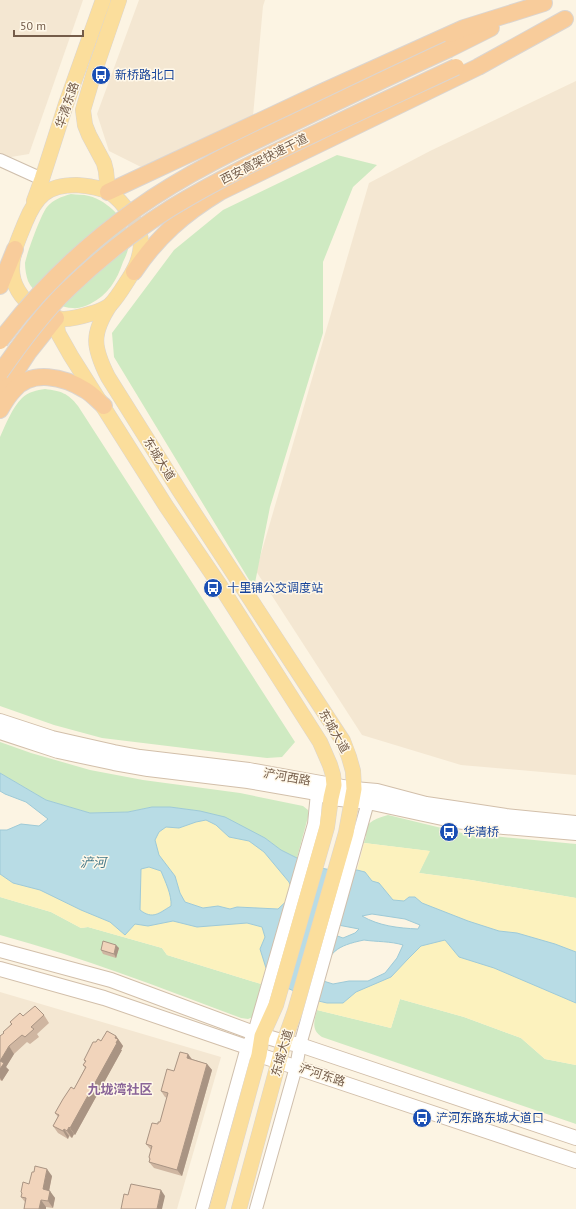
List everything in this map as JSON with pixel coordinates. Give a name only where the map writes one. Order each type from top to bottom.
[{"type":"highway","points":[[108,192],[320,93],[464,28],[547,1]]},
{"type":"highway","name":"西安高架快速干道","points":[[0,341],[41,291],[81,253],[115,224],[158,194],[261,138],[547,1]]},
{"type":"highway","points":[[134,272],[145,255],[171,228],[189,212],[220,192],[478,67],[570,16]]},
{"type":"highway","name":"西安高架快速干道","points":[[0,372],[28,334],[66,291],[119,245],[160,215],[211,185],[280,150],[456,67],[570,16]]},
{"type":"highway","points":[[0,286],[14,249]]},
{"type":"highway","points":[[0,395],[28,353],[56,318]]},
{"type":"highway","points":[[0,410],[19,385],[28,379],[41,376],[57,379],[86,390],[104,406]]},
{"type":"main road","name":"华清东路","points":[[30,210],[103,0]]},
{"type":"main road","name":"华清东路","points":[[108,192],[104,163],[87,130],[83,110],[119,0]]},
{"type":"main road","points":[[85,185],[108,192],[127,209],[138,229],[141,240],[141,252],[134,272],[110,305],[102,310],[68,320],[50,317],[26,301],[18,290],[13,276],[12,269],[14,249],[30,210],[47,191],[60,186],[85,185]]},
{"type":"main road","name":"东城大道","points":[[110,305],[102,318],[96,335],[99,357],[108,377],[342,741],[353,771],[352,836],[301,1012],[284,1042],[239,1209]]},
{"type":"main road","name":"东城大道","points":[[56,318],[58,333],[166,506],[219,584],[314,731],[334,775],[270,1002],[253,1051],[217,1209]]},
{"type":"main road","name":"浐河西路","points":[[0,721],[52,738],[114,752],[140,757],[242,770],[328,792]]},
{"type":"main road","name":"浐河西路","points":[[0,732],[58,751],[148,769],[353,795],[377,791],[426,804],[506,816],[576,823]]},
{"type":"main road","name":"浐河西路","points":[[353,795],[368,802],[462,822],[576,833]]},
{"type":"main road","name":"浐河东路","points":[[0,950],[111,980],[258,1035],[300,1045],[576,1138]]},
{"type":"main road","name":"浐河东路","points":[[0,969],[104,998],[253,1051],[278,1062],[576,1161]]},
{"type":"street","points":[[0,160],[42,179]]},
{"type":"street","points":[[352,836],[368,802]]},
{"type":"street","points":[[256,1209],[296,1067],[300,1045],[301,1012]]},
{"type":"street","points":[[202,1209],[253,1051]]},
{"type":"shaded area","points":[[0,0],[83,0],[29,154],[5,158],[0,156]]},
{"type":"shaded area","points":[[139,0],[265,0],[263,6],[253,116],[141,167],[109,151],[97,114]]},
{"type":"shaded area","points":[[576,81],[576,775],[461,765],[362,735],[256,571],[369,183],[430,151]]},
{"type":"shaded area","points":[[0,992],[221,1057],[177,1209],[0,1209]]},
{"type":"green space","points":[[337,155],[377,165],[353,187],[323,262],[323,333],[270,507],[254,588],[114,357],[112,333],[174,250],[223,210]]},
{"type":"green space","points":[[71,194],[89,196],[110,207],[125,227],[129,242],[126,255],[118,275],[107,292],[90,304],[80,308],[60,305],[36,292],[28,281],[25,265],[31,243],[44,211],[55,200]]},
{"type":"green space","points":[[45,389],[64,393],[78,406],[295,742],[282,757],[267,758],[102,738],[54,725],[0,706],[0,437],[12,411],[18,402],[27,394]]},
{"type":"green space","points":[[0,742],[31,753],[90,770],[143,780],[240,793],[303,806],[308,810],[308,817],[297,858],[281,850],[265,838],[200,811],[170,807],[152,807],[128,812],[90,813],[46,800],[0,773]]},
{"type":"green space","points":[[388,815],[462,833],[576,844],[576,898],[471,880],[419,873],[429,851],[364,843],[366,836],[362,835],[366,827],[375,820]]},
{"type":"green space","points":[[0,897],[51,912],[81,928],[88,927],[162,948],[167,955],[261,984],[257,1000],[260,1002],[253,1017],[248,1019],[241,1018],[91,963],[0,935]]},
{"type":"green space","points":[[400,999],[464,1017],[521,1038],[545,1059],[576,1065],[576,1124],[322,1037],[316,1031],[314,1022],[317,1010],[391,1028]]},
{"type":"sand","points":[[206,820],[216,825],[229,837],[249,841],[264,852],[289,882],[294,894],[278,909],[237,907],[230,909],[218,906],[204,908],[185,902],[180,893],[175,876],[159,856],[155,840],[159,832],[166,827],[179,828]]},
{"type":"sand","points":[[364,843],[430,851],[419,873],[471,880],[576,898],[576,952],[517,933],[499,931],[468,921],[422,903],[415,897],[409,897],[404,901],[393,900],[379,883],[372,881],[365,872],[357,870]]},
{"type":"sand","points":[[149,867],[161,871],[168,888],[171,902],[171,906],[152,915],[140,910],[141,869]]},
{"type":"sand","points":[[0,874],[13,883],[40,890],[110,922],[125,935],[135,924],[148,926],[173,921],[197,927],[247,923],[262,927],[265,937],[260,949],[266,968],[261,984],[167,955],[162,948],[88,927],[81,928],[51,912],[0,897]]},
{"type":"sand","points":[[445,940],[459,957],[494,968],[576,1003],[576,1065],[545,1059],[521,1038],[464,1017],[400,999],[391,1028],[317,1010],[319,1002],[343,1003],[356,992],[391,977],[421,946]]},
{"type":"water","name":"浐河","points":[[0,773],[46,800],[90,813],[128,812],[152,807],[170,807],[200,811],[225,817],[265,838],[281,850],[315,867],[337,871],[357,870],[365,872],[372,881],[379,883],[393,900],[404,901],[409,897],[415,897],[422,903],[468,921],[499,931],[517,933],[576,952],[576,1003],[494,968],[459,957],[445,940],[421,946],[391,977],[356,992],[343,1003],[327,1003],[314,1000],[285,987],[271,976],[266,968],[260,949],[265,937],[262,927],[247,923],[197,927],[173,921],[148,926],[135,924],[125,935],[110,922],[40,890],[13,883],[0,874],[0,830],[7,830],[21,824],[39,826],[48,819],[26,802],[0,791]],"holes":[[[206,820],[216,825],[229,837],[249,841],[264,852],[289,882],[294,894],[278,909],[237,907],[230,909],[218,906],[203,908],[185,902],[180,893],[175,876],[159,855],[155,840],[159,832],[166,827],[179,828]],[[149,867],[161,871],[168,888],[171,906],[152,915],[140,910],[141,869]],[[372,914],[405,919],[420,925],[418,929],[396,927],[375,922],[362,916]],[[338,925],[359,929],[355,933],[343,938],[332,934]],[[364,940],[403,945],[397,958],[385,973],[368,981],[349,981],[333,984],[320,980],[330,956],[335,951],[347,945]]]},
{"type":"building","points":[[103,941],[116,945],[114,954],[101,950]]},
{"type":"building","points":[[35,1006],[44,1015],[31,1027],[34,1029],[25,1037],[22,1035],[9,1046],[0,1061],[0,1036],[12,1024],[10,1022],[20,1013],[23,1016]]},
{"type":"building","points":[[107,1031],[116,1036],[115,1038],[118,1039],[117,1043],[70,1128],[69,1127],[67,1131],[64,1129],[63,1131],[53,1126],[59,1115],[55,1113],[71,1087],[74,1089],[86,1067],[83,1065],[86,1061],[84,1060],[93,1042],[96,1042],[98,1039],[101,1041]]},
{"type":"building","points":[[180,1052],[188,1054],[187,1058],[207,1064],[177,1170],[149,1162],[152,1146],[146,1144],[152,1123],[158,1124],[158,1122],[160,1122],[168,1093],[161,1091],[167,1069],[174,1071]]},
{"type":"building","points":[[0,1061],[4,1063],[0,1069]]},
{"type":"building","points":[[35,1166],[47,1169],[43,1189],[50,1191],[48,1201],[41,1200],[39,1209],[24,1209],[26,1198],[21,1197],[23,1182],[29,1184]]},
{"type":"building","points":[[131,1184],[161,1190],[157,1209],[121,1209],[124,1194],[128,1195]]},
{"type":"place","name":"新桥路北口","points":[[101,75]]},
{"type":"place","name":"十里铺公交调度站","points":[[213,588]]},
{"type":"place","name":"华清桥","points":[[449,832]]},
{"type":"place","name":"浐河东路东城大道口","points":[[422,1118]]},
{"type":"district","name":"九垅湾社区","points":[[120,1089]]}]
